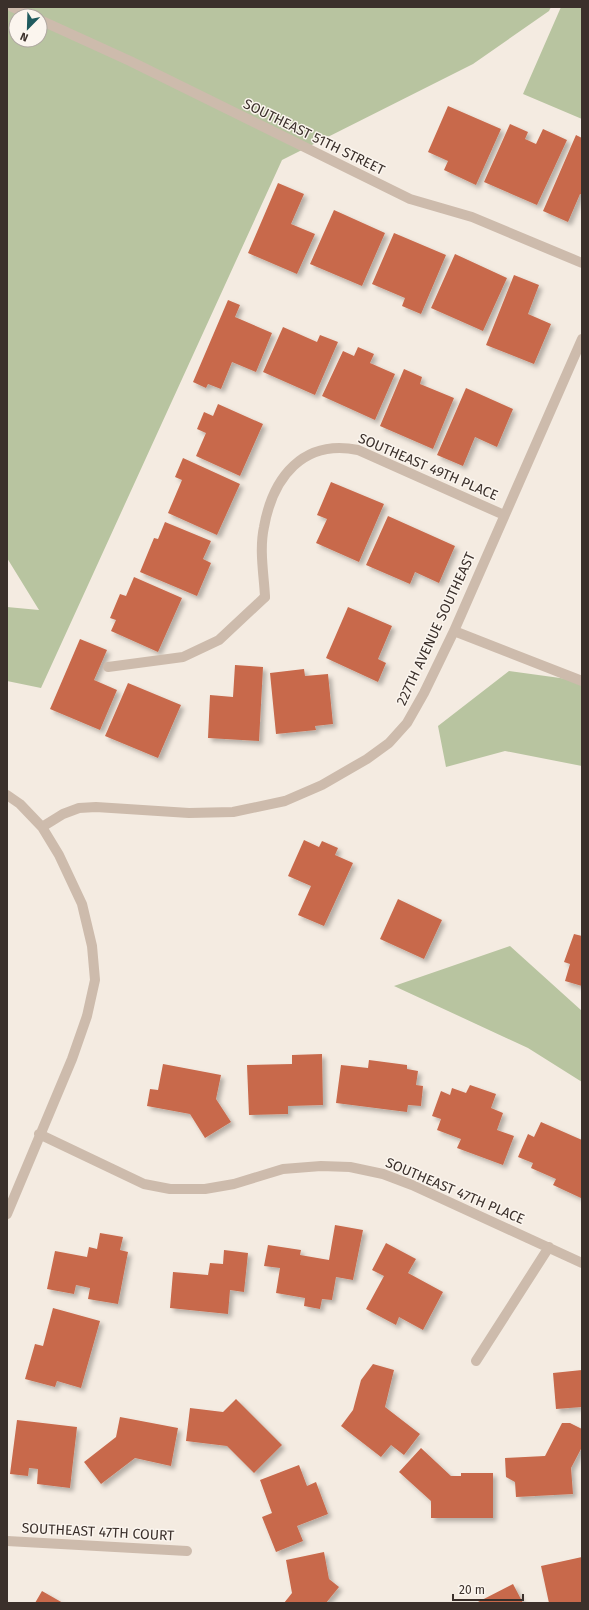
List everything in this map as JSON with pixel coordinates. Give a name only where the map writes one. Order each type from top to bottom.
[{"type":"street","name":"SOUTHEAST 51TH STREET","points":[[48,24],[130,61],[410,199],[472,217],[582,263]]},
{"type":"street","name":"227TH AVENUE SOUTHEAST","points":[[42,827],[63,814],[79,808],[96,807],[189,813],[232,812],[285,801],[322,785],[367,759],[389,743],[407,723],[424,693],[454,631],[582,339]]},
{"type":"street","name":"SOUTHEAST 49TH PLACE","points":[[108,667],[183,657],[219,640],[265,597],[263,528],[269,504],[277,487],[286,474],[298,460],[313,451],[342,447],[358,450],[504,515]]},
{"type":"street","points":[[454,631],[582,681]]},
{"type":"street","points":[[7,795],[20,804],[42,827],[59,855],[82,904],[92,946],[95,980],[87,1016],[72,1059],[39,1134],[7,1214]]},
{"type":"street","name":"SOUTHEAST 47TH PLACE","points":[[39,1134],[144,1184],[170,1190],[205,1189],[234,1184],[283,1169],[320,1166],[350,1166],[383,1174],[412,1185],[582,1263]]},
{"type":"street","points":[[476,1361],[549,1247]]},
{"type":"street","name":"SOUTHEAST 47TH COURT","points":[[7,1541],[187,1552]]},
{"type":"green space","points":[[7,7],[551,7],[549,11],[473,64],[282,160],[41,688],[7,681],[7,607],[39,610],[7,558]]},
{"type":"green space","points":[[561,7],[582,7],[582,119],[523,94]]},
{"type":"green space","points":[[509,671],[582,681],[582,766],[505,751],[446,767],[438,726]]},
{"type":"green space","points":[[510,946],[582,1011],[582,1082],[528,1048],[394,986]]},
{"type":"building","points":[[448,106],[501,129],[476,185],[444,170],[448,161],[428,152]]},
{"type":"building","points":[[510,124],[528,132],[525,139],[536,144],[543,129],[567,140],[537,205],[484,182]]},
{"type":"building","points":[[576,135],[582,138],[582,195],[580,194],[568,222],[543,211]]},
{"type":"building","points":[[278,183],[304,194],[291,224],[315,234],[297,274],[248,253]]},
{"type":"building","points":[[334,210],[385,233],[362,286],[310,264]]},
{"type":"building","points":[[394,233],[446,255],[421,314],[402,306],[405,298],[372,284]]},
{"type":"building","points":[[455,254],[507,278],[483,331],[431,308]]},
{"type":"building","points":[[514,275],[539,285],[528,314],[551,324],[534,364],[486,345]]},
{"type":"building","points":[[228,300],[240,305],[235,317],[272,333],[256,372],[232,362],[221,389],[208,384],[206,388],[193,382]]},
{"type":"building","points":[[283,327],[317,342],[320,335],[338,342],[315,395],[263,372]]},
{"type":"building","points":[[358,347],[374,354],[370,363],[395,374],[375,420],[322,396],[343,351],[354,356]]},
{"type":"building","points":[[404,369],[422,377],[420,384],[454,398],[433,449],[380,426]]},
{"type":"building","points":[[466,388],[513,409],[497,447],[475,437],[463,466],[437,455]]},
{"type":"building","points":[[218,404],[263,424],[240,476],[196,456],[206,433],[197,429],[204,412],[213,416]]},
{"type":"building","points":[[183,458],[240,484],[217,535],[168,513],[182,480],[175,477]]},
{"type":"building","points":[[331,482],[384,504],[359,562],[316,543],[327,519],[317,515]]},
{"type":"building","points":[[388,516],[455,546],[439,583],[415,572],[410,584],[366,565]]},
{"type":"building","points":[[165,522],[211,541],[203,559],[211,563],[197,596],[140,572],[154,538],[158,539]]},
{"type":"building","points":[[134,577],[182,598],[158,652],[111,631],[116,620],[110,618],[120,594],[126,596]]},
{"type":"building","points":[[348,607],[392,626],[378,659],[386,663],[378,682],[326,658]]},
{"type":"building","points":[[80,639],[107,650],[94,680],[117,690],[100,730],[50,709]]},
{"type":"building","points":[[235,665],[263,667],[259,741],[208,738],[210,695],[233,697]]},
{"type":"building","points":[[304,669],[305,676],[328,674],[333,724],[315,726],[316,730],[276,734],[270,673]]},
{"type":"building","points":[[128,683],[181,705],[158,758],[105,736]]},
{"type":"building","points":[[304,840],[319,847],[322,841],[338,848],[335,855],[353,863],[324,926],[298,915],[311,886],[288,876]]},
{"type":"building","points":[[398,899],[442,920],[424,959],[380,939]]},
{"type":"building","points":[[574,934],[582,936],[582,986],[565,981],[570,964],[564,962]]},
{"type":"building","points":[[322,1054],[323,1105],[288,1106],[288,1114],[249,1115],[247,1065],[292,1064],[292,1055]]},
{"type":"building","points":[[369,1060],[407,1065],[407,1069],[418,1071],[416,1085],[423,1086],[421,1106],[408,1105],[407,1112],[336,1103],[341,1065],[368,1068]]},
{"type":"building","points":[[163,1064],[221,1075],[216,1099],[231,1122],[205,1138],[190,1114],[147,1106],[150,1089],[158,1090]]},
{"type":"building","points":[[470,1085],[496,1094],[491,1108],[503,1113],[497,1130],[514,1136],[503,1165],[457,1148],[461,1139],[437,1130],[441,1119],[432,1116],[441,1091],[450,1095],[452,1088],[466,1093]]},
{"type":"building","points":[[541,1122],[582,1140],[581,1198],[553,1185],[556,1179],[531,1168],[533,1163],[518,1157],[528,1134],[534,1137]]},
{"type":"building","points":[[335,1225],[363,1230],[353,1280],[336,1277],[332,1300],[322,1299],[320,1309],[304,1306],[305,1298],[276,1293],[280,1268],[264,1266],[268,1245],[301,1250],[300,1255],[329,1260]]},
{"type":"building","points":[[100,1233],[123,1237],[120,1250],[128,1252],[118,1304],[88,1299],[90,1288],[76,1285],[74,1294],[47,1289],[55,1251],[87,1257],[89,1247],[97,1249]]},
{"type":"building","points":[[386,1243],[416,1259],[408,1273],[443,1292],[423,1330],[399,1317],[396,1325],[366,1309],[384,1276],[372,1270]]},
{"type":"building","points":[[224,1250],[248,1253],[244,1292],[230,1290],[228,1314],[170,1308],[173,1272],[208,1275],[210,1263],[223,1264]]},
{"type":"building","points":[[53,1308],[100,1321],[81,1388],[57,1381],[55,1387],[25,1379],[35,1344],[43,1346]]},
{"type":"building","points":[[373,1364],[394,1370],[385,1407],[420,1434],[404,1455],[391,1445],[381,1457],[341,1426],[353,1410],[361,1380]]},
{"type":"building","points":[[582,1370],[582,1407],[556,1409],[553,1373]]},
{"type":"building","points":[[236,1399],[282,1445],[254,1473],[227,1446],[186,1441],[190,1408],[223,1412]]},
{"type":"building","points":[[120,1417],[178,1428],[171,1466],[135,1458],[101,1484],[84,1462],[116,1437]]},
{"type":"building","points":[[17,1420],[77,1427],[70,1488],[37,1484],[38,1469],[29,1468],[28,1476],[10,1474]]},
{"type":"building","points":[[562,1423],[570,1423],[582,1429],[582,1447],[571,1468],[573,1494],[516,1497],[515,1482],[506,1477],[505,1458],[545,1456]]},
{"type":"building","points":[[421,1448],[451,1476],[461,1476],[461,1473],[493,1473],[493,1518],[431,1518],[431,1501],[399,1472]]},
{"type":"building","points":[[299,1465],[307,1486],[316,1482],[328,1514],[297,1526],[303,1541],[276,1552],[262,1517],[272,1513],[260,1480]]},
{"type":"building","points":[[324,1552],[329,1579],[339,1587],[326,1603],[284,1603],[292,1593],[286,1560]]},
{"type":"building","points":[[582,1557],[582,1603],[549,1603],[541,1566]]},
{"type":"building","points":[[513,1584],[523,1603],[476,1603]]},
{"type":"building","points":[[42,1591],[63,1603],[35,1603]]}]
